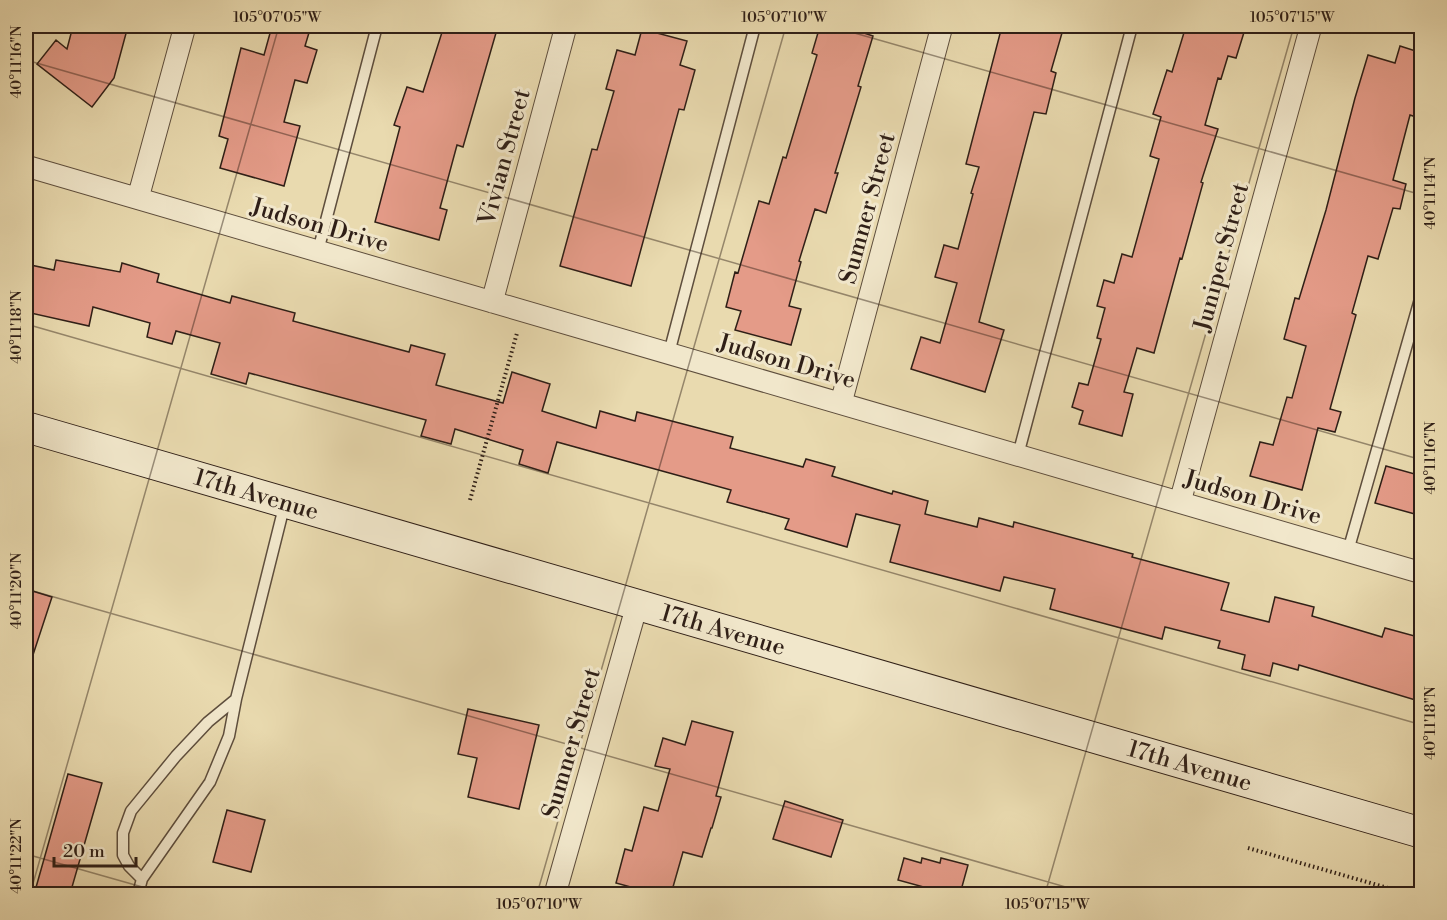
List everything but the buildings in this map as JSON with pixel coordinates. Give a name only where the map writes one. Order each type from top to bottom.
[{"type":"main road","name":"17th Avenue","points":[[26,427],[1422,833]]},
{"type":"street","points":[[138,198],[185,26]]},
{"type":"street","name":"Vivian Street","points":[[492,302],[566,26]]},
{"type":"street","name":"Sumner Street","points":[[841,403],[942,26]]},
{"type":"street","name":"Juniper Street","points":[[1180,502],[1311,26]]},
{"type":"street","name":"Judson Drive","points":[[26,166],[1422,573]]},
{"type":"street","name":"Sumner Street","points":[[555,894],[637,605]]},
{"type":"lane","points":[[318,251],[377,26]]},
{"type":"lane","points":[[669,353],[755,26]]},
{"type":"lane","points":[[1018,455],[1132,26]]},
{"type":"lane","points":[[1348,551],[1422,292]]},
{"type":"lane","points":[[138,894],[141,879],[210,782],[230,736],[236,699],[285,502]]},
{"type":"lane","points":[[141,879],[123,855],[123,833],[130,811],[200,731],[236,699]]},
{"type":"path","points":[[470,500],[523,310]]},
{"type":"path","points":[[1248,848],[1409,894]]}]
